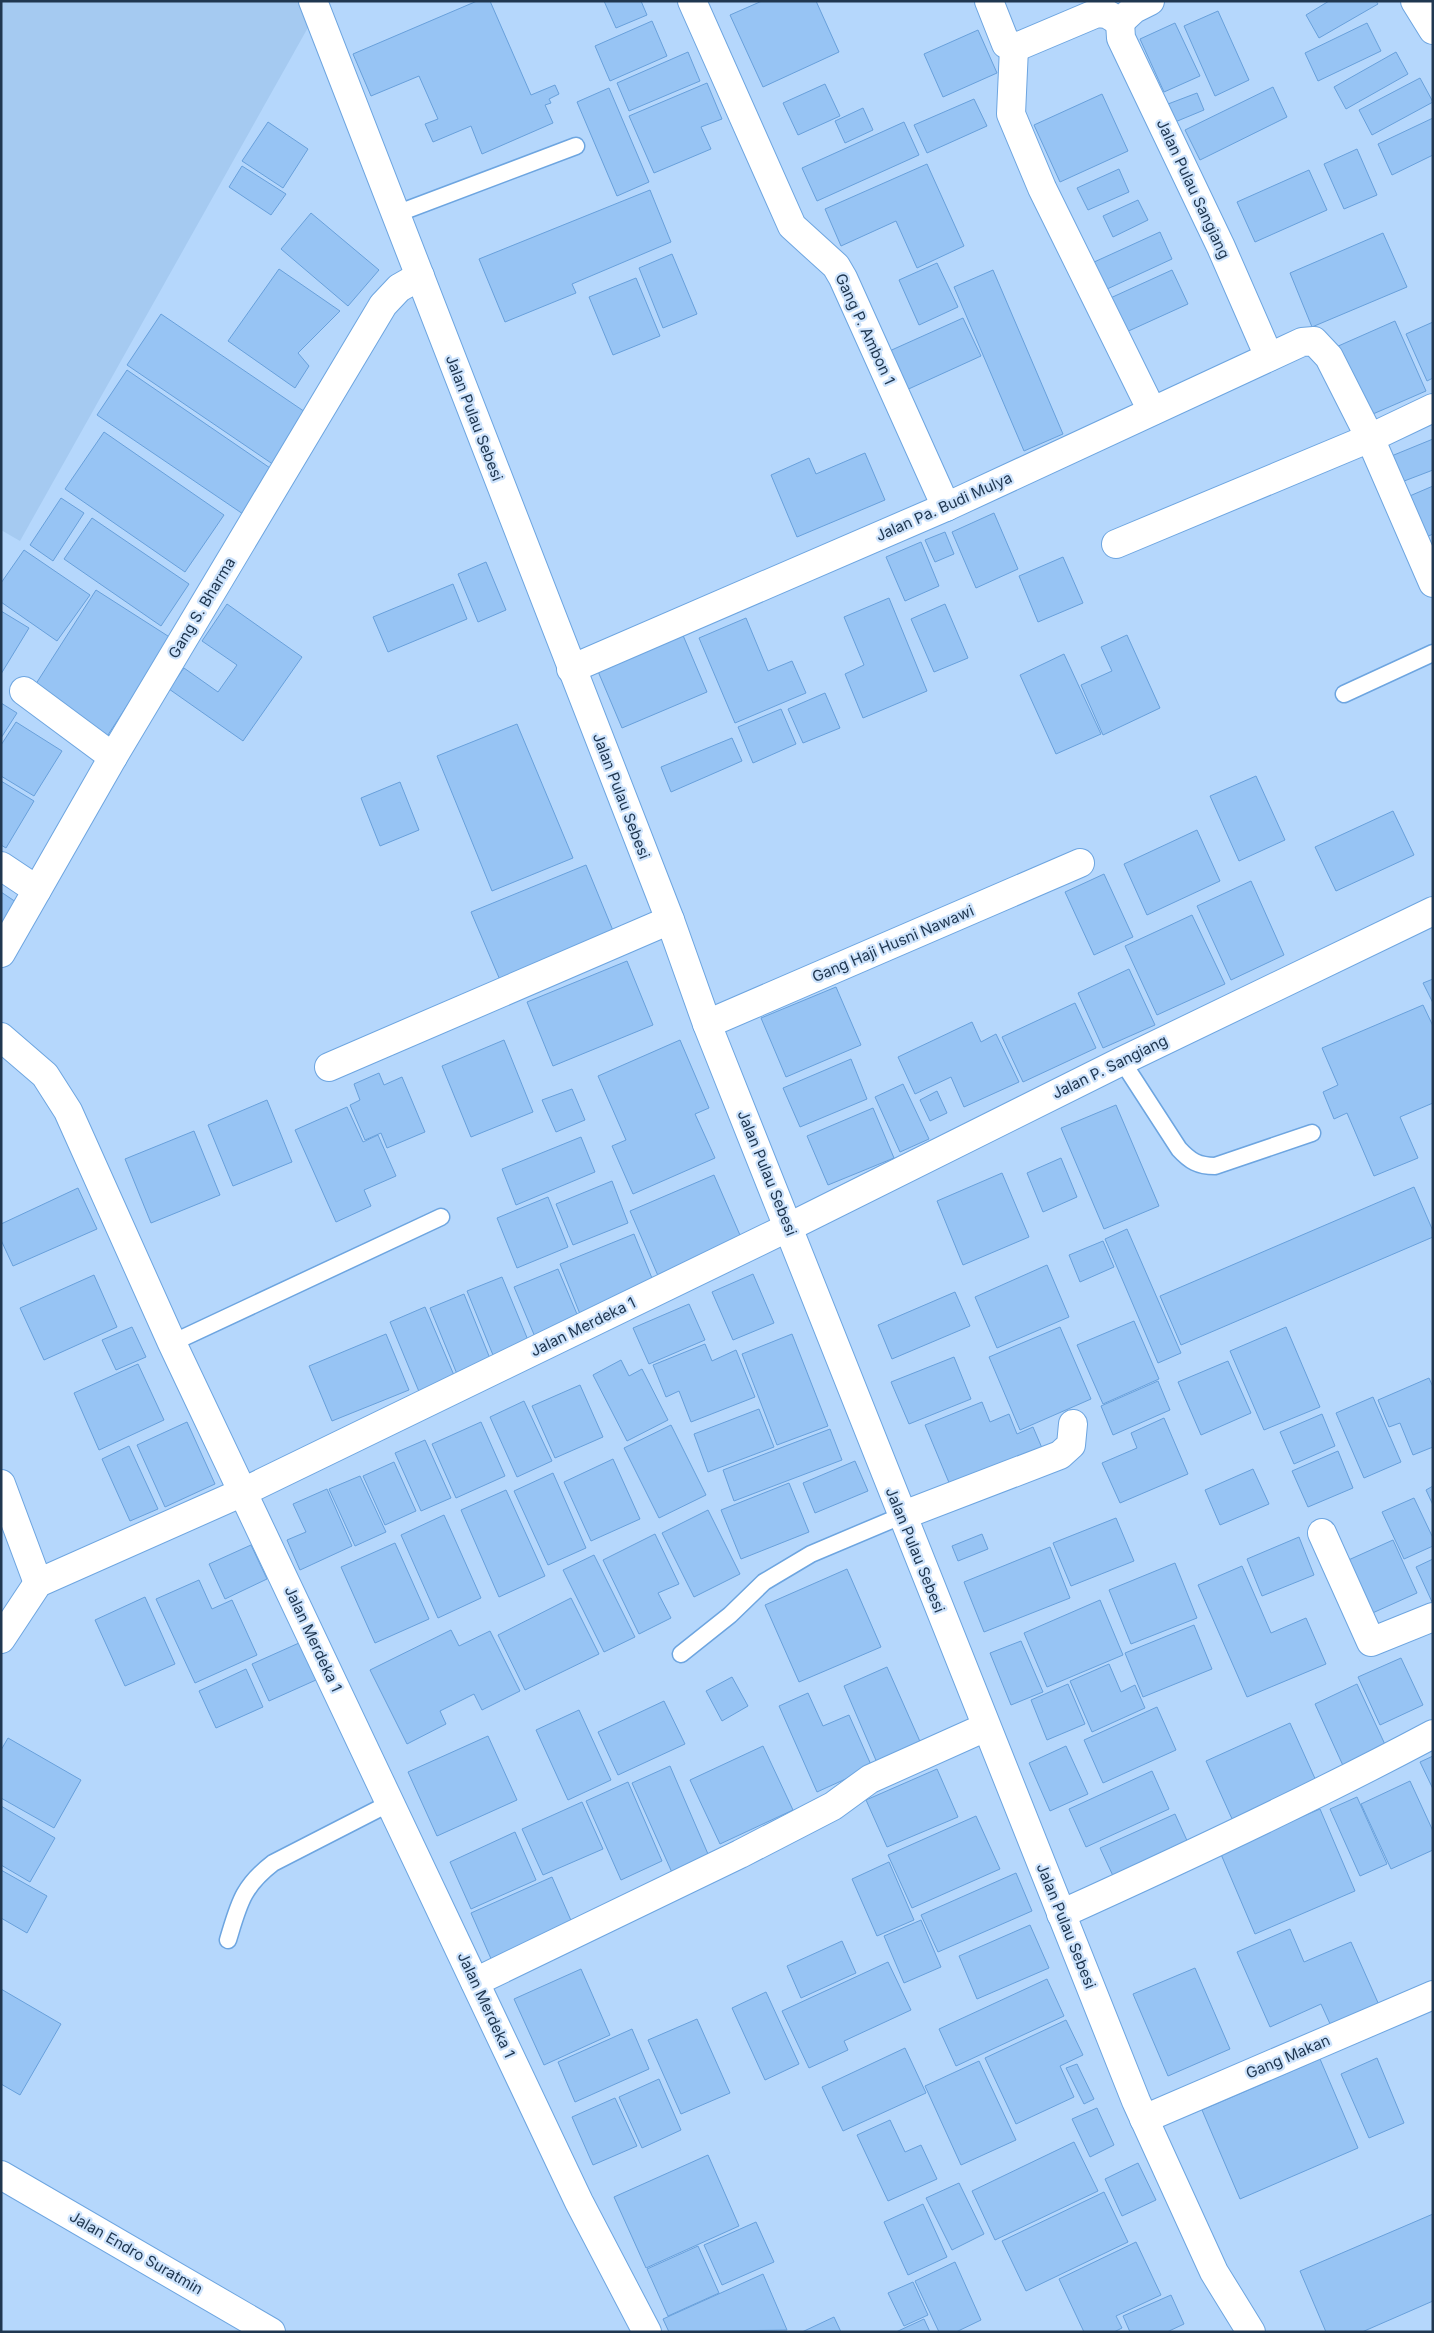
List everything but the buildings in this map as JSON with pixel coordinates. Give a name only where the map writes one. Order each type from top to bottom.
[{"type":"street","name":"Jalan Pulau Sebesi","points":[[313,1],[670,920],[706,1024],[789,1227],[901,1516],[1061,1914],[1144,2119],[1214,2272],[1251,2332]]},
{"type":"street","name":"Gang P. Ambon 1","points":[[692,1],[792,226],[829,259],[840,272],[946,506]]},
{"type":"street","points":[[989,1],[1006,44],[1014,48],[1097,13],[1107,14],[1120,22],[1134,9],[1150,1]]},
{"type":"street","points":[[1416,1],[1433,30]]},
{"type":"street","name":"Jalan Pulau Sangiang","points":[[1120,22],[1121,38],[1221,247],[1270,356]]},
{"type":"street","points":[[1014,48],[1011,114],[1042,188],[1152,411]]},
{"type":"street","name":"Gang S. Bharma","points":[[1,953],[113,757],[383,305],[399,288],[420,276]]},
{"type":"street","name":"Jalan Pa. Budi Mulya","points":[[571,669],[946,506],[1302,342],[1314,342],[1330,357],[1370,438]]},
{"type":"street","points":[[1116,544],[1370,438],[1433,408]]},
{"type":"street","points":[[1370,438],[1433,583]]},
{"type":"street","points":[[24,691],[113,757]]},
{"type":"street","name":"Gang Haji Husni Nawawi","points":[[706,1024],[1080,863]]},
{"type":"street","points":[[1,866],[36,890]]},
{"type":"street","name":"Jalan P. Sangiang","points":[[789,1227],[1122,1061],[1433,912]]},
{"type":"street","points":[[329,1067],[670,920]]},
{"type":"street","points":[[1,1037],[46,1075],[68,1110],[172,1344],[243,1492],[38,1583],[1,1639]]},
{"type":"street","name":"Jalan Merdeka 1","points":[[647,2332],[579,2202],[243,1492],[789,1227]]},
{"type":"street","points":[[901,1516],[1060,1455],[1071,1445],[1073,1424]]},
{"type":"street","points":[[1,1484],[38,1583]]},
{"type":"street","points":[[1322,1533],[1371,1642],[1433,1617]]},
{"type":"street","points":[[475,1982],[740,1854],[833,1806],[870,1779],[986,1727]]},
{"type":"street","points":[[1061,1914],[1217,1844],[1340,1784],[1433,1734]]},
{"type":"street","name":"Gang Makan","points":[[1144,2119],[1433,1995]]},
{"type":"street","name":"Jalan Endro Suratmin","points":[[1,2174],[271,2332]]},
{"type":"lane","points":[[396,214],[576,146]]},
{"type":"lane","points":[[1344,694],[1433,653]]},
{"type":"lane","points":[[1122,1061],[1178,1149],[1188,1159],[1200,1166],[1215,1166],[1312,1133]]},
{"type":"lane","points":[[172,1344],[441,1217]]},
{"type":"lane","points":[[680,1654],[730,1615],[764,1582],[811,1554],[901,1516]]},
{"type":"lane","points":[[228,1940],[241,1900],[256,1876],[273,1863],[390,1803]]},
{"type":"shaded area","points":[[1,1],[301,1],[310,24],[20,541],[1,530]]}]
